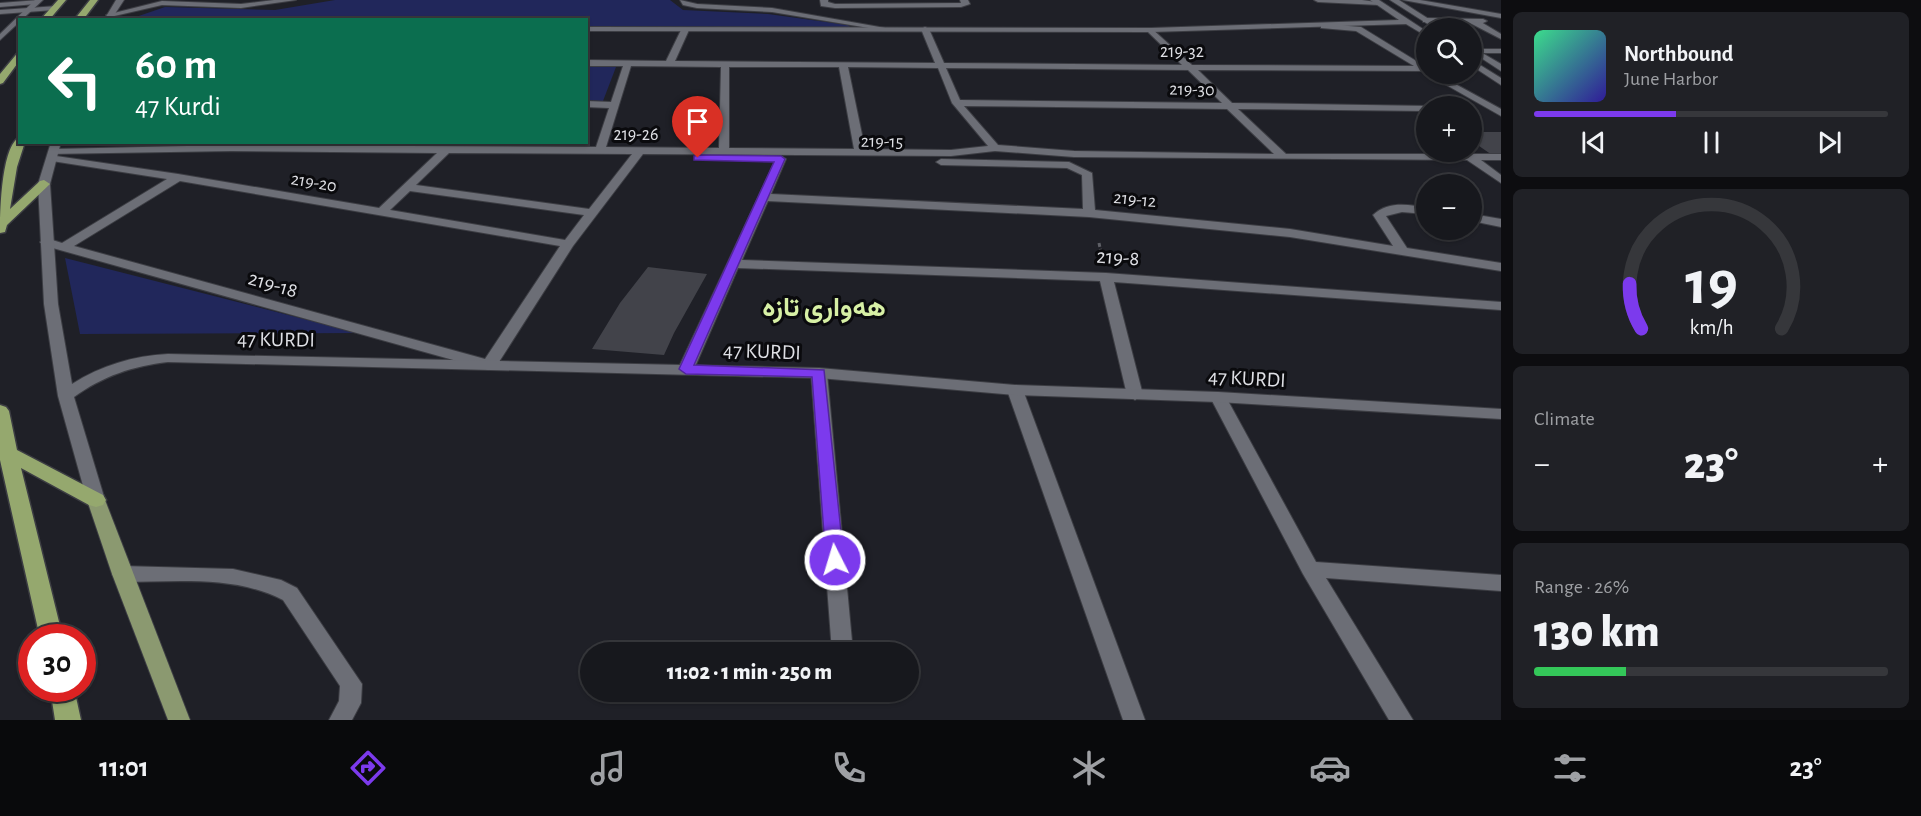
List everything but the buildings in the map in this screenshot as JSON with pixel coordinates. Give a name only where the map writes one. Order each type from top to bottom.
[{"type":"highway","points":[[46,18],[62,0]]},
{"type":"highway","points":[[80,18],[94,0]]},
{"type":"highway","points":[[0,81],[18,56]]},
{"type":"highway","points":[[0,227],[11,167],[19,144]]},
{"type":"highway","points":[[0,227],[44,184]]},
{"type":"highway","points":[[0,411],[6,452],[41,580],[49,624]]},
{"type":"highway","points":[[6,452],[96,500]]},
{"type":"highway","points":[[65,702],[68,720]]},
{"type":"main road","points":[[96,500],[179,720]]},
{"type":"street","points":[[109,17],[120,0]]},
{"type":"street","points":[[109,17],[170,0]]},
{"type":"street","points":[[162,3],[241,6],[292,0]]},
{"type":"street","points":[[684,0],[686,3],[697,6],[772,10],[887,29]]},
{"type":"street","points":[[741,8],[760,0]]},
{"type":"street","points":[[1318,0],[1377,2],[1416,28]]},
{"type":"street","points":[[1394,0],[1423,18]]},
{"type":"street","points":[[1407,0],[1501,19]]},
{"type":"street","points":[[0,5],[38,1]]},
{"type":"street","points":[[20,18],[38,1]]},
{"type":"street","points":[[826,3],[963,3]]},
{"type":"street","points":[[0,12],[54,8]]},
{"type":"street","points":[[0,17],[27,11]]},
{"type":"street","points":[[1482,20],[1501,19]]},
{"type":"street","points":[[0,38],[18,20]]},
{"type":"street","points":[[588,29],[1151,30],[1407,22]]},
{"type":"street","points":[[1306,26],[1345,26],[1358,29],[1416,64]]},
{"type":"street","points":[[1482,26],[1501,37]]},
{"type":"street","points":[[925,29],[957,103],[995,148]]},
{"type":"street","points":[[669,64],[685,30]]},
{"type":"street","points":[[1151,30],[1283,157]]},
{"type":"street","points":[[1482,50],[1501,51]]},
{"type":"street","points":[[1482,56],[1501,68]]},
{"type":"street","name":"219-32","points":[[588,63],[1416,71]]},
{"type":"street","points":[[600,150],[628,63]]},
{"type":"street","points":[[724,151],[725,64]]},
{"type":"street","points":[[843,65],[860,152]]},
{"type":"street","points":[[1482,70],[1501,82]]},
{"type":"street","points":[[1449,84],[1501,113]]},
{"type":"street","name":"219-30","points":[[957,103],[1416,108]]},
{"type":"street","points":[[588,104],[614,105]]},
{"type":"street","points":[[1482,108],[1491,108]]},
{"type":"street","points":[[87,151],[96,144]]},
{"type":"street","name":"219-26","points":[[54,151],[234,145],[600,150],[638,154],[724,151],[951,153],[995,148],[1074,154],[1416,156]]},
{"type":"street","points":[[381,212],[447,149]]},
{"type":"street","points":[[54,151],[44,184],[51,304],[66,396],[96,500]]},
{"type":"street","name":"219-20","points":[[54,151],[178,177],[568,244]]},
{"type":"street","points":[[489,365],[568,244],[638,154]]},
{"type":"street","name":"219-15","points":[[638,154],[1069,165],[1087,173],[1089,213]]},
{"type":"street","name":"219-26","points":[[1482,156],[1501,157]]},
{"type":"street","points":[[686,369],[781,159]]},
{"type":"street","points":[[1476,162],[1501,180]]},
{"type":"street","points":[[64,248],[178,177]]},
{"type":"street","points":[[407,187],[593,213]]},
{"type":"street","name":"219-12","points":[[763,197],[1089,213],[1290,233],[1501,267]]},
{"type":"street","points":[[1402,250],[1379,215],[1388,209],[1416,208]]},
{"type":"street","points":[[1482,220],[1501,223]]},
{"type":"street","name":"219-18","points":[[46,242],[489,365]]},
{"type":"street","name":"219-8","points":[[733,264],[1106,277],[1501,306]]},
{"type":"street","points":[[1106,277],[1136,395]]},
{"type":"street","name":"47 KURDI","points":[[66,396],[105,371],[153,358],[819,373],[1015,390],[1218,397],[1501,414]]},
{"type":"street","points":[[819,373],[842,642]]},
{"type":"street","points":[[1015,390],[1134,720]]},
{"type":"street","points":[[1218,397],[1310,569],[1402,720]]},
{"type":"street","points":[[1310,569],[1501,583]]},
{"type":"street","points":[[122,574],[237,577],[268,582],[280,587],[290,594],[351,684],[350,703],[340,720]]},
{"type":"shaded area","points":[[335,0],[670,0],[683,10],[768,14],[848,25],[852,29],[588,30],[588,18],[133,18],[165,7],[275,10]]},
{"type":"shaded area","points":[[588,67],[616,67],[603,101],[588,100]]},
{"type":"shaded area","points":[[65,258],[359,333],[80,334]]},
{"type":"district","name":"هەواری تازە","points":[[824,307]]},
{"type":"route","points":[[698,158],[781,159],[686,369],[819,373],[835,560]]}]
